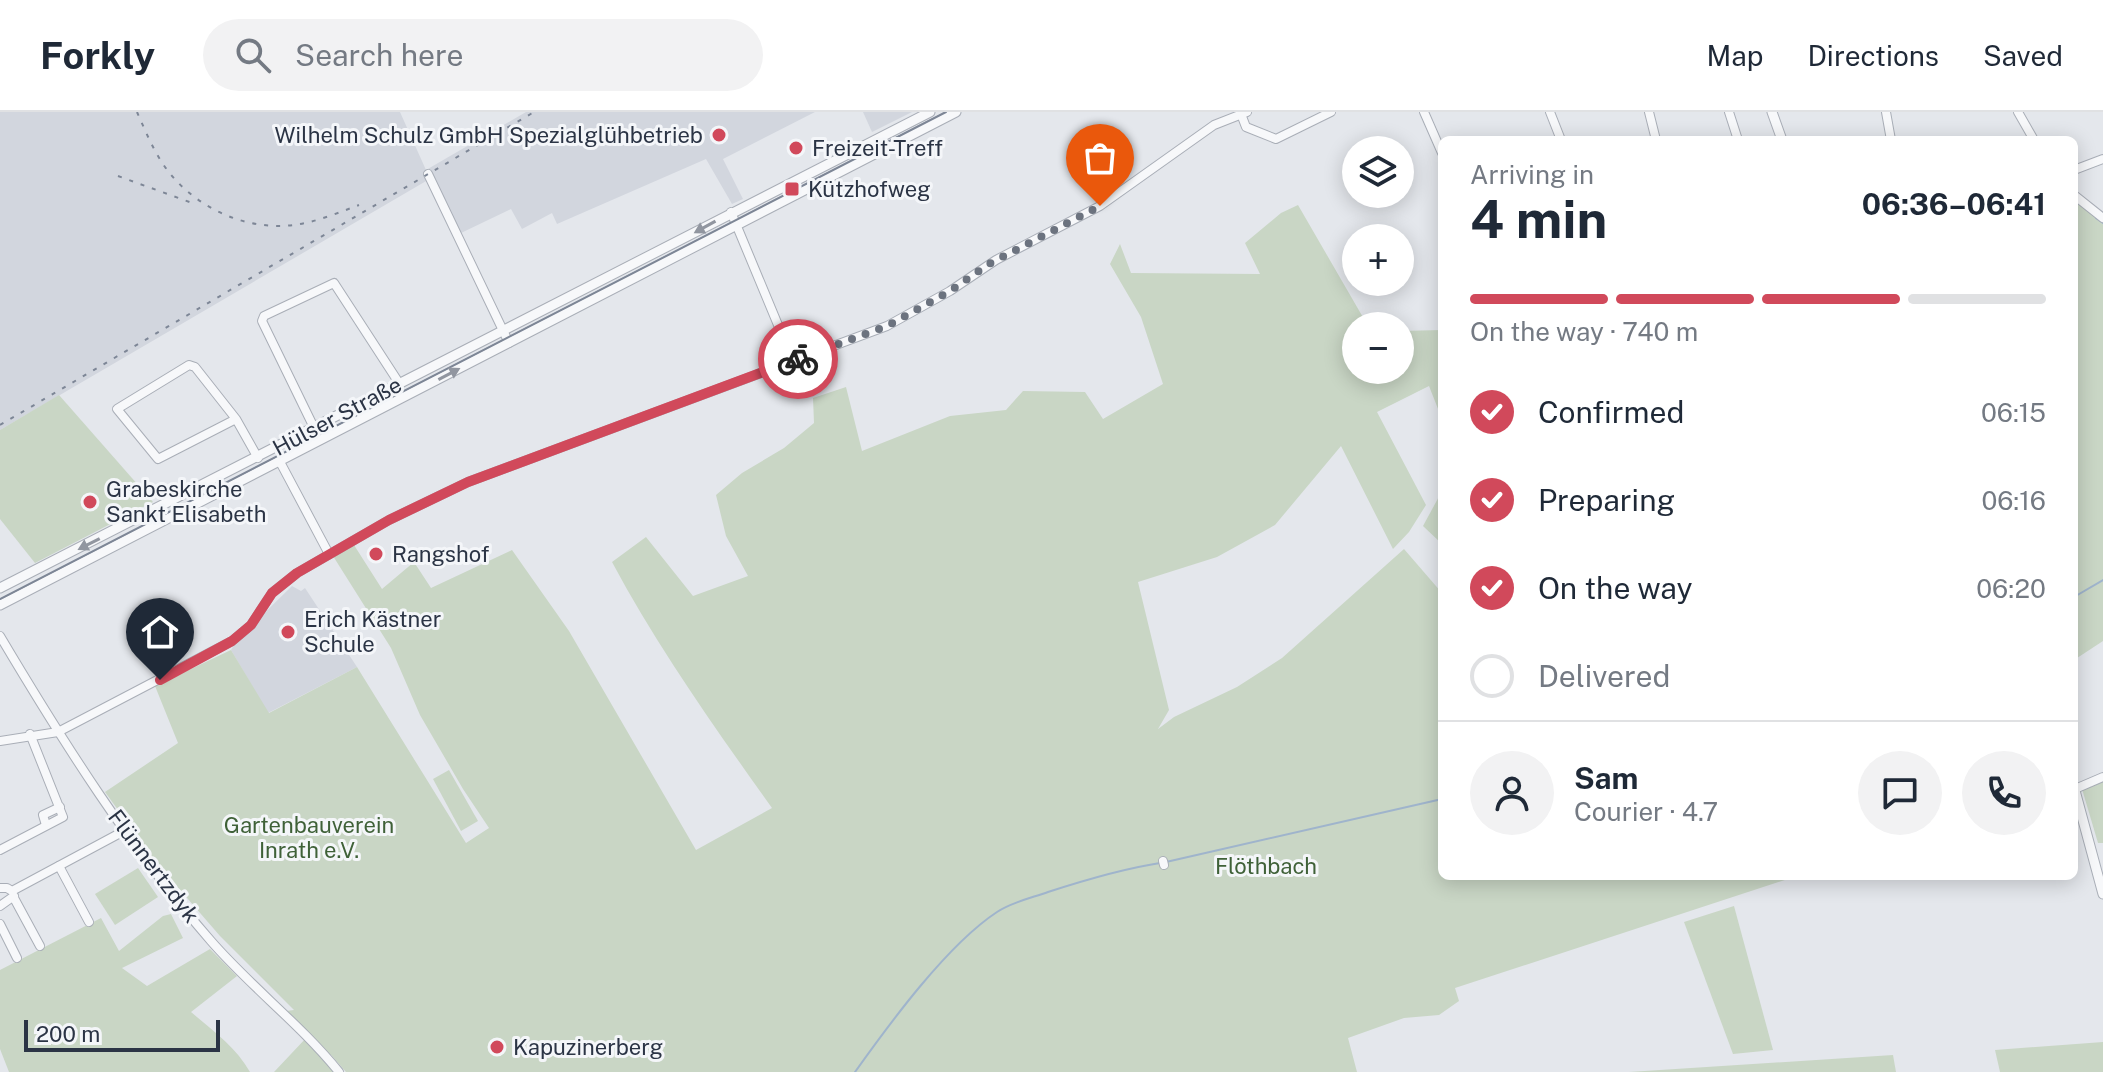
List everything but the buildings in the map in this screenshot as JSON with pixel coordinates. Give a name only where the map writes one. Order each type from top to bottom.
[{"type":"street","name":"Hülser Straße","points":[[0,588],[930,112]]},
{"type":"street","name":"Hülser Straße","points":[[0,605],[956,112]]},
{"type":"street","points":[[0,741],[58,732],[232,641],[251,625],[272,593],[297,573],[389,520],[468,482],[887,326],[950,291],[989,264],[1100,206],[1214,125],[1244,113],[1246,127],[1276,139],[1331,112]]},
{"type":"street","points":[[1424,112],[1438,144]]},
{"type":"street","points":[[1550,112],[1559,136]]},
{"type":"street","points":[[1649,112],[1655,136]]},
{"type":"street","points":[[1729,112],[1737,136]]},
{"type":"street","points":[[1772,112],[1781,136]]},
{"type":"street","points":[[1886,112],[1890,136]]},
{"type":"street","points":[[2018,112],[2032,136]]},
{"type":"street","points":[[2078,168],[2103,159]]},
{"type":"street","points":[[428,174],[509,343]]},
{"type":"street","points":[[2078,198],[2103,218]]},
{"type":"street","points":[[731,212],[793,361]]},
{"type":"street","points":[[320,440],[262,321],[264,316],[334,283],[399,383]]},
{"type":"street","points":[[236,419],[158,459],[117,409],[189,365],[195,367],[236,419],[258,458]]},
{"type":"street","name":"Hülser Straße","points":[[279,460],[329,554]]},
{"type":"street","name":"Flünnertzdyk","points":[[0,636],[58,732],[124,831],[212,942],[339,1072]]},
{"type":"street","points":[[0,850],[63,817],[30,734]]},
{"type":"street","points":[[2078,786],[2103,777]]},
{"type":"street","points":[[2078,803],[2103,894]]},
{"type":"street","points":[[0,906],[13,894],[59,866],[124,831]]},
{"type":"street","points":[[59,866],[89,922]]},
{"type":"street","points":[[0,888],[7,888],[13,894],[40,946]]},
{"type":"street","points":[[0,924],[17,958]]},
{"type":"shaded area","points":[[0,112],[400,112],[426,170],[526,112],[815,112],[723,159],[743,199],[732,204],[706,159],[557,224],[552,213],[522,229],[511,209],[461,233],[433,177],[0,430]]},
{"type":"shaded area","points":[[863,112],[912,112],[872,132]]},
{"type":"shaded area","points":[[292,586],[301,591],[305,588],[357,667],[268,713],[231,650],[238,639]]},
{"type":"green space","points":[[2078,200],[2103,222],[2103,641],[2078,657]]},
{"type":"green space","name":"Gartenbauverein Inrath e.V.","points":[[1298,205],[1342,281],[1342,296],[1351,296],[1360,312],[1342,312],[1342,384],[1414,384],[1414,331],[1438,330],[1438,409],[1429,386],[1377,412],[1426,505],[1409,532],[1393,549],[1341,446],[1275,525],[1217,557],[1138,582],[1169,710],[1158,729],[1174,717],[1237,687],[1282,658],[1404,549],[1438,588],[1438,880],[1785,880],[1455,988],[1459,1001],[1439,1015],[1404,1018],[1348,1038],[1357,1072],[346,1072],[331,1055],[327,1057],[336,1072],[274,1072],[307,1037],[286,1011],[294,1010],[220,936],[155,861],[105,792],[178,743],[155,686],[231,650],[269,713],[357,667],[466,843],[489,828],[420,715],[391,648],[333,556],[354,545],[382,589],[414,562],[431,588],[512,550],[569,631],[696,850],[772,808],[668,657],[612,562],[646,537],[693,596],[748,576],[726,536],[716,495],[814,423],[813,398],[846,387],[862,451],[950,416],[1006,410],[1023,391],[1085,392],[1103,419],[1163,384],[1141,317],[1110,264],[1120,244],[1131,273],[1260,274],[1245,243],[1281,213]]},
{"type":"green space","points":[[59,395],[153,502],[35,563],[0,519],[0,430]]},
{"type":"green space","points":[[1438,498],[1438,540],[1423,526]]},
{"type":"green space","points":[[449,770],[478,821],[461,831],[433,779]]},
{"type":"green space","points":[[2103,781],[2103,843],[2098,843],[2082,789]]},
{"type":"green space","points":[[138,868],[158,897],[115,925],[95,894]]},
{"type":"green space","points":[[1734,906],[1773,1050],[1733,1054],[1684,922]]},
{"type":"green space","points":[[171,914],[183,938],[122,968],[147,986],[210,949],[237,976],[191,1012],[231,1047],[250,1072],[9,1072],[0,1049],[0,970],[101,918],[119,951],[163,916]]},
{"type":"green space","points":[[2103,1042],[2103,1072],[2000,1072],[1995,1050]]},
{"type":"green space","points":[[1893,1055],[1896,1072],[1629,1072]]},
{"type":"waterway","points":[[2096,218],[2103,223]]},
{"type":"waterway","name":"Flöthbach","points":[[2078,595],[2103,580]]},
{"type":"waterway","name":"Flöthbach","points":[[1166,862],[1438,800]]},
{"type":"waterway","name":"Flöthbach","points":[[855,1072],[939,964],[997,912],[1076,883],[1160,863]]},
{"type":"tram line","points":[[0,599],[946,112]]},
{"type":"railway","points":[[137,112],[165,167],[190,194],[222,213],[257,224],[294,225],[359,205]]},
{"type":"railway","points":[[0,425],[534,112]]},
{"type":"railway","points":[[118,176],[195,204]]},
{"type":"way so far","points":[[798,359],[887,326],[950,291],[989,264],[1100,206]]},
{"type":"place","name":"Wilhelm Schulz GmbH Spezialglühbetrieb","points":[[719,135]]},
{"type":"place","name":"Freizeit-Treff","points":[[796,148]]},
{"type":"place","name":"Kützhofweg","points":[[792,189]]},
{"type":"place","name":"Grabeskirche Sankt Elisabeth","points":[[90,502]]},
{"type":"place","name":"Rangshof","points":[[376,554]]},
{"type":"place","name":"Erich Kästner Schule","points":[[288,632]]},
{"type":"place","name":"Kapuzinerberg","points":[[497,1047]]},
{"type":"route","points":[[160,680],[232,641],[251,625],[272,593],[297,573],[389,520],[468,482],[798,359]]}]
